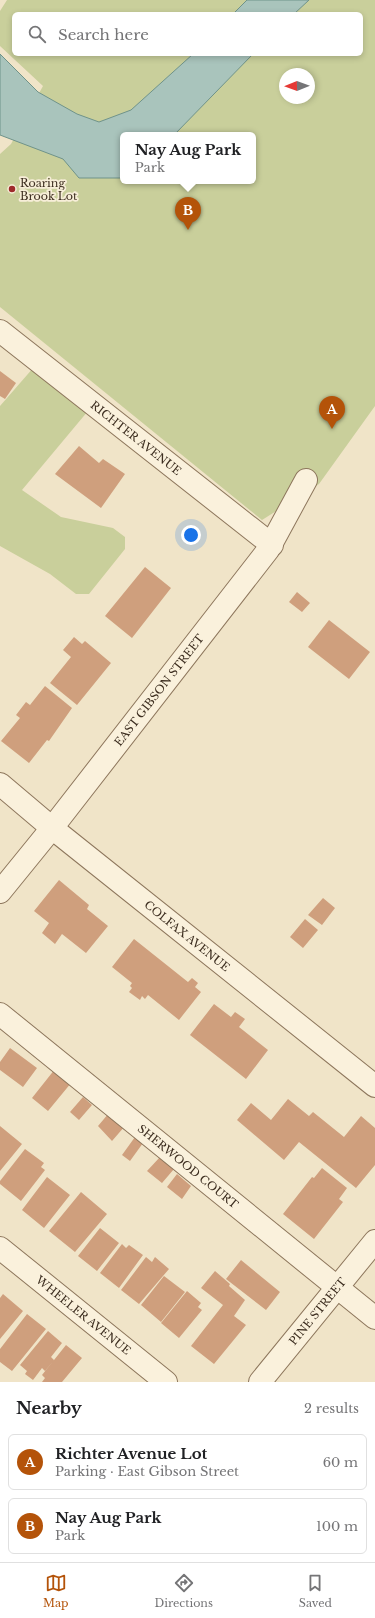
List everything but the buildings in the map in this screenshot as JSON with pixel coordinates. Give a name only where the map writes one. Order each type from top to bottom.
[{"type":"street","name":"RICHTER AVENUE","points":[[0,331],[272,545]]},
{"type":"street","name":"EAST GIBSON STREET","points":[[0,892],[52,828],[272,545],[306,480]]},
{"type":"street","name":"COLFAX AVENUE","points":[[0,784],[52,828],[375,1086]]},
{"type":"street","name":"SHERWOOD COURT","points":[[0,1014],[375,1318]]},
{"type":"street","name":"PINE STREET","points":[[260,1382],[338,1288],[375,1240]]},
{"type":"street","name":"WHEELER AVENUE","points":[[0,1248],[166,1382]]},
{"type":"green space","points":[[7,0],[375,0],[375,406],[319,484],[262,520],[0,307],[0,154],[11,144],[43,86],[0,46],[0,11]]},
{"type":"green space","points":[[34,367],[88,411],[22,490],[61,517],[113,528],[125,537],[125,549],[89,594],[76,594],[50,574],[0,546],[0,406]]},
{"type":"water","points":[[247,0],[309,0],[296,12],[235,12]]},
{"type":"water","points":[[0,54],[38,92],[77,114],[99,122],[131,110],[191,56],[251,56],[177,132],[120,132],[120,178],[79,178],[63,159],[0,135]]},
{"type":"place","name":"Roaring Brook Lot","points":[[12,189]]},
{"type":"place","name":"Nay Aug Park","points":[[188,230]]},
{"type":"place","name":"Richter Avenue Lot","points":[[332,429]]}]
